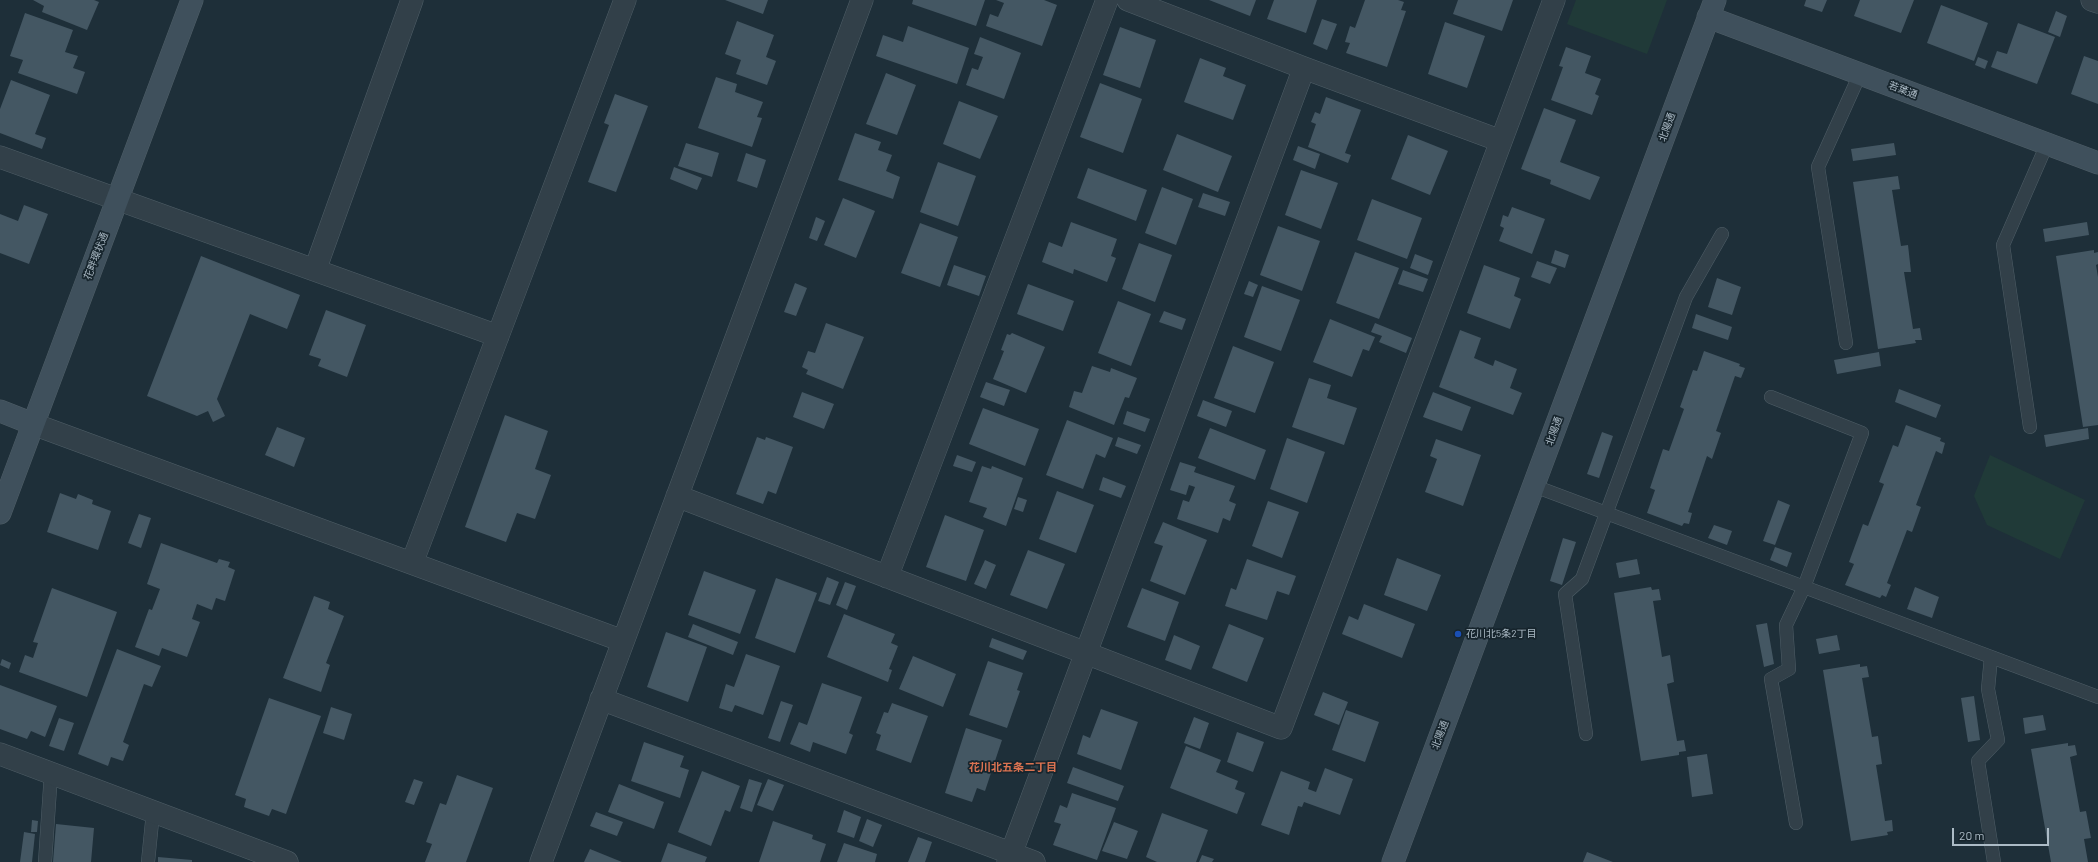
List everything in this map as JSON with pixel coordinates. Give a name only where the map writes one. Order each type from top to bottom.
[{"type":"street","name":"花畔環状通","points":[[0,513],[192,0]]},
{"type":"street","points":[[315,270],[412,0]]},
{"type":"street","points":[[412,563],[624,0]]},
{"type":"street","points":[[541,862],[862,0]]},
{"type":"street","points":[[887,577],[1107,0]]},
{"type":"street","points":[[1128,0],[1304,68],[1502,141]]},
{"type":"street","points":[[677,496],[1281,728],[1554,0]]},
{"type":"street","points":[[2092,0],[2098,2]]},
{"type":"street","name":"若葉通","points":[[1711,9],[1860,74],[2098,163]]},
{"type":"street","name":"北陽通","points":[[1393,862],[1711,9]]},
{"type":"street","points":[[1010,858],[1304,68]]},
{"type":"street","points":[[0,157],[498,336]]},
{"type":"street","points":[[0,411],[623,641]]},
{"type":"street","points":[[601,699],[1010,858],[1034,862]]},
{"type":"street","points":[[0,754],[153,812],[247,855],[287,862]]},
{"type":"lane","points":[[1846,343],[1818,167],[1860,74]]},
{"type":"lane","points":[[2030,427],[2003,245],[2046,144]]},
{"type":"lane","points":[[1586,734],[1565,594],[1582,579],[1605,513],[1686,297],[1722,234]]},
{"type":"lane","points":[[1771,397],[1862,433],[1804,587],[1786,625],[1789,669],[1771,679],[1796,823]]},
{"type":"lane","points":[[1534,486],[2098,697]]},
{"type":"lane","points":[[1991,657],[1988,689],[1998,740],[1978,761],[1994,862]]},
{"type":"lane","points":[[45,862],[51,773]]},
{"type":"lane","points":[[148,862],[153,812]]},
{"type":"green space","points":[[1576,0],[1667,0],[1647,54],[1567,24]]},
{"type":"green space","points":[[1990,455],[2085,500],[2060,559],[1987,525],[1974,496]]},
{"type":"building","points":[[33,0],[94,0],[99,2],[87,30],[42,12],[44,6]]},
{"type":"building","points":[[725,0],[768,0],[763,14]]},
{"type":"building","points":[[913,0],[985,0],[976,26],[912,4]]},
{"type":"building","points":[[996,0],[1044,0],[1057,5],[1042,46],[986,26],[990,14],[998,17],[1004,3]]},
{"type":"building","points":[[1209,0],[1256,0],[1250,16]]},
{"type":"building","points":[[1274,0],[1317,0],[1306,33],[1267,19]]},
{"type":"building","points":[[1365,0],[1398,0],[1404,2],[1401,10],[1406,11],[1387,67],[1346,53],[1350,43],[1345,42],[1350,26],[1355,28]]},
{"type":"building","points":[[1458,0],[1513,0],[1502,31],[1453,14]]},
{"type":"building","points":[[1806,0],[1827,0],[1822,12],[1804,6]]},
{"type":"building","points":[[1860,0],[1914,0],[1901,33],[1854,16]]},
{"type":"building","points":[[1941,5],[1988,23],[1974,61],[1927,43]]},
{"type":"building","points":[[2056,11],[2067,16],[2060,37],[2048,32]]},
{"type":"building","points":[[25,13],[73,30],[65,52],[78,56],[73,68],[85,72],[77,94],[18,73],[23,60],[10,56]]},
{"type":"building","points":[[1322,19],[1337,24],[1327,50],[1313,44]]},
{"type":"building","points":[[737,21],[774,35],[766,57],[776,61],[767,85],[736,74],[741,60],[725,54]]},
{"type":"building","points":[[1445,22],[1485,36],[1467,88],[1428,74]]},
{"type":"building","points":[[2018,23],[2055,37],[2037,84],[1991,67],[1997,51],[2007,54]]},
{"type":"building","points":[[908,26],[969,48],[957,84],[876,56],[883,35],[903,42]]},
{"type":"building","points":[[1120,27],[1156,40],[1140,88],[1103,75]]},
{"type":"building","points":[[980,37],[1021,53],[1004,99],[966,85],[972,68],[978,70],[983,57],[974,54]]},
{"type":"building","points":[[1566,47],[1591,56],[1585,73],[1601,79],[1595,94],[1599,96],[1592,115],[1551,100],[1563,67],[1559,66]]},
{"type":"building","points":[[2084,56],[2098,61],[2098,104],[2071,94]]},
{"type":"building","points":[[1978,57],[1988,61],[1985,69],[1975,65]]},
{"type":"building","points":[[1200,58],[1226,68],[1223,76],[1246,85],[1233,120],[1184,102]]},
{"type":"building","points":[[886,73],[916,85],[897,135],[866,124]]},
{"type":"building","points":[[716,77],[737,84],[735,92],[763,102],[757,117],[762,118],[752,147],[698,128]]},
{"type":"building","points":[[11,80],[50,95],[35,134],[46,138],[42,149],[0,133],[0,109]]},
{"type":"building","points":[[1100,83],[1142,99],[1123,153],[1080,137]]},
{"type":"building","points":[[615,94],[648,106],[616,192],[588,182],[609,125],[604,123]]},
{"type":"building","points":[[1326,97],[1361,110],[1345,153],[1351,155],[1348,163],[1308,147],[1316,124],[1311,122],[1315,112],[1320,114]]},
{"type":"building","points":[[959,101],[998,116],[980,159],[943,144]]},
{"type":"building","points":[[1544,108],[1576,120],[1560,162],[1600,177],[1590,200],[1550,184],[1551,180],[1521,169]]},
{"type":"building","points":[[855,133],[881,142],[878,150],[892,155],[886,171],[900,177],[893,199],[838,180]]},
{"type":"building","points":[[1177,134],[1232,156],[1218,192],[1163,170]]},
{"type":"building","points":[[1408,135],[1448,151],[1430,195],[1391,179]]},
{"type":"building","points":[[686,143],[719,153],[712,177],[678,166]]},
{"type":"building","points":[[1894,143],[1896,155],[1853,161],[1851,149]]},
{"type":"building","points":[[1298,146],[1320,154],[1315,169],[1293,160]]},
{"type":"building","points":[[746,153],[766,160],[757,188],[737,181]]},
{"type":"building","points":[[938,162],[976,176],[958,226],[920,212]]},
{"type":"building","points":[[674,167],[702,178],[697,190],[670,179]]},
{"type":"building","points":[[1088,168],[1147,190],[1136,221],[1077,198]]},
{"type":"building","points":[[1301,170],[1338,183],[1321,229],[1285,215]]},
{"type":"building","points":[[1898,176],[1900,189],[1892,190],[1901,246],[1908,245],[1911,272],[1904,272],[1913,329],[1920,328],[1922,340],[1915,340],[1916,343],[1878,349],[1853,182]]},
{"type":"building","points":[[1162,187],[1193,199],[1176,245],[1145,233]]},
{"type":"building","points":[[1203,193],[1230,202],[1225,216],[1198,207]]},
{"type":"building","points":[[843,198],[875,211],[856,258],[824,245]]},
{"type":"building","points":[[1372,199],[1422,218],[1407,259],[1357,240]]},
{"type":"building","points":[[24,205],[48,214],[29,264],[0,253],[0,214],[18,221]]},
{"type":"building","points":[[1512,207],[1545,219],[1532,254],[1499,241],[1504,228],[1500,226],[1503,215],[1508,217]]},
{"type":"building","points":[[816,217],[825,221],[817,241],[809,238]]},
{"type":"building","points":[[1071,222],[1117,239],[1111,256],[1116,258],[1107,282],[1074,269],[1073,274],[1042,262],[1049,242],[1062,247]]},
{"type":"building","points":[[2087,222],[2089,235],[2045,242],[2043,229]]},
{"type":"building","points":[[920,223],[958,237],[940,287],[901,273]]},
{"type":"building","points":[[1278,226],[1320,241],[1302,291],[1260,275]]},
{"type":"building","points":[[1139,243],[1172,255],[1155,302],[1122,289]]},
{"type":"building","points":[[1555,250],[1569,255],[1565,268],[1551,263]]},
{"type":"building","points":[[2094,250],[2094,253],[2098,252],[2098,264],[2096,265],[2098,277],[2098,425],[2083,427],[2056,256]]},
{"type":"building","points":[[1355,252],[1399,268],[1379,319],[1336,303]]},
{"type":"building","points":[[1415,254],[1433,261],[1428,275],[1410,268]]},
{"type":"building","points":[[201,256],[300,295],[287,329],[250,314],[217,399],[225,416],[213,422],[208,411],[197,416],[147,396]]},
{"type":"building","points":[[1537,261],[1557,268],[1550,284],[1531,277]]},
{"type":"building","points":[[954,265],[986,276],[979,296],[947,285]]},
{"type":"building","points":[[1484,265],[1520,278],[1514,296],[1521,299],[1510,329],[1467,313]]},
{"type":"building","points":[[1403,270],[1428,279],[1423,292],[1398,284]]},
{"type":"building","points":[[1717,278],[1741,287],[1732,315],[1708,307]]},
{"type":"building","points":[[1249,281],[1258,285],[1253,297],[1244,294]]},
{"type":"building","points":[[795,283],[807,288],[796,316],[784,312]]},
{"type":"building","points":[[1028,284],[1074,301],[1063,331],[1017,314]]},
{"type":"building","points":[[1262,286],[1300,300],[1281,351],[1244,337]]},
{"type":"building","points":[[1118,301],[1151,314],[1131,366],[1098,353]]},
{"type":"building","points":[[326,310],[366,325],[347,377],[318,366],[321,359],[309,355]]},
{"type":"building","points":[[1164,311],[1186,319],[1182,330],[1159,322]]},
{"type":"building","points":[[1696,314],[1732,327],[1728,340],[1692,328]]},
{"type":"building","points":[[1330,319],[1375,337],[1369,351],[1363,349],[1352,377],[1313,362]]},
{"type":"building","points":[[826,323],[864,337],[843,389],[806,374],[808,370],[802,367],[808,351],[815,353]]},
{"type":"building","points":[[1375,323],[1412,338],[1406,353],[1379,342],[1382,336],[1371,332]]},
{"type":"building","points":[[1460,330],[1481,338],[1474,358],[1493,366],[1495,360],[1517,369],[1510,388],[1522,393],[1513,415],[1439,387]]},
{"type":"building","points":[[1012,333],[1045,347],[1026,393],[993,379],[1004,351],[1001,350],[1007,334],[1010,335]]},
{"type":"building","points":[[1233,346],[1274,362],[1255,413],[1214,398]]},
{"type":"building","points":[[1704,351],[1740,364],[1739,366],[1745,368],[1741,378],[1735,376],[1716,431],[1721,433],[1712,459],[1707,456],[1688,512],[1692,513],[1689,524],[1684,523],[1682,526],[1647,513],[1655,490],[1650,488],[1663,449],[1669,451],[1684,409],[1680,407],[1693,370],[1697,371]]},
{"type":"building","points":[[1879,352],[1881,366],[1837,374],[1834,360]]},
{"type":"building","points":[[1092,366],[1110,372],[1111,368],[1137,378],[1129,398],[1125,397],[1114,425],[1069,407],[1074,391],[1082,393]]},
{"type":"building","points":[[1309,378],[1331,385],[1327,398],[1357,408],[1344,445],[1292,427]]},
{"type":"building","points":[[986,382],[1010,390],[1004,406],[980,397]]},
{"type":"building","points":[[1899,389],[1941,405],[1936,418],[1895,402]]},
{"type":"building","points":[[802,392],[834,404],[824,429],[793,417]]},
{"type":"building","points":[[1433,392],[1471,407],[1462,431],[1423,417]]},
{"type":"building","points":[[1203,400],[1232,411],[1226,427],[1197,416]]},
{"type":"building","points":[[983,408],[1039,429],[1025,466],[969,444]]},
{"type":"building","points":[[1127,411],[1150,419],[1145,432],[1123,424]]},
{"type":"building","points":[[505,415],[548,431],[535,469],[551,475],[535,519],[517,513],[506,542],[465,527]]},
{"type":"building","points":[[1067,420],[1113,438],[1105,458],[1096,454],[1083,489],[1046,475]]},
{"type":"building","points":[[1906,425],[1941,438],[1940,441],[1945,443],[1942,454],[1936,451],[1916,505],[1921,507],[1912,532],[1907,530],[1887,583],[1891,585],[1886,597],[1882,595],[1880,598],[1845,585],[1854,564],[1849,562],[1863,524],[1868,526],[1884,484],[1879,482],[1893,445],[1898,447]]},
{"type":"building","points":[[277,427],[305,438],[294,467],[265,455]]},
{"type":"building","points":[[1210,428],[1266,450],[1255,480],[1198,458]]},
{"type":"building","points":[[2088,428],[2089,439],[2046,447],[2044,435]]},
{"type":"building","points":[[1602,432],[1613,436],[1599,478],[1587,474]]},
{"type":"building","points":[[757,437],[765,440],[766,437],[793,447],[776,494],[768,491],[763,504],[736,494]]},
{"type":"building","points":[[1118,437],[1141,445],[1137,454],[1115,446]]},
{"type":"building","points":[[1287,438],[1325,452],[1307,503],[1270,489]]},
{"type":"building","points":[[1436,439],[1481,455],[1463,506],[1425,492],[1437,459],[1430,456]]},
{"type":"building","points":[[957,455],[976,462],[972,472],[953,466]]},
{"type":"building","points":[[1180,462],[1196,467],[1194,472],[1235,486],[1229,501],[1236,504],[1230,521],[1223,518],[1218,533],[1177,519],[1183,500],[1189,502],[1195,487],[1189,485],[1186,495],[1170,490]]},
{"type":"building","points":[[982,466],[991,469],[992,466],[1023,478],[1006,526],[983,517],[987,508],[969,502]]},
{"type":"building","points":[[1103,477],[1126,486],[1121,498],[1099,490]]},
{"type":"building","points":[[1057,491],[1094,505],[1076,553],[1039,539]]},
{"type":"building","points":[[60,493],[76,499],[78,494],[93,500],[92,504],[111,511],[98,550],[47,532]]},
{"type":"building","points":[[1018,497],[1027,500],[1023,512],[1014,509]]},
{"type":"building","points":[[1778,500],[1790,505],[1775,545],[1763,541]]},
{"type":"building","points":[[1268,501],[1299,512],[1282,558],[1252,546]]},
{"type":"building","points":[[139,514],[151,518],[141,548],[128,543]]},
{"type":"building","points":[[945,515],[984,530],[966,581],[926,567]]},
{"type":"building","points":[[1163,522],[1207,540],[1185,595],[1150,581],[1163,546],[1154,543]]},
{"type":"building","points":[[1714,525],[1732,531],[1727,545],[1708,538]]},
{"type":"building","points":[[1563,538],[1576,542],[1562,585],[1550,581]]},
{"type":"building","points":[[161,543],[217,563],[219,559],[230,562],[228,567],[235,570],[225,601],[216,598],[212,610],[197,604],[192,619],[200,622],[187,657],[162,648],[159,656],[135,647],[149,609],[152,610],[160,589],[147,584]]},
{"type":"building","points":[[1775,547],[1792,553],[1787,567],[1770,560]]},
{"type":"building","points":[[1028,550],[1065,564],[1047,609],[1010,595]]},
{"type":"building","points":[[1397,558],[1441,575],[1427,611],[1384,595]]},
{"type":"building","points":[[1247,559],[1296,576],[1289,595],[1277,591],[1267,620],[1225,606],[1231,588],[1236,590]]},
{"type":"building","points":[[1637,559],[1640,574],[1619,578],[1616,563]]},
{"type":"building","points":[[985,560],[996,565],[986,589],[974,584]]},
{"type":"building","points":[[704,571],[756,590],[740,634],[688,615]]},
{"type":"building","points":[[827,577],[839,582],[830,605],[818,601]]},
{"type":"building","points":[[776,578],[817,593],[795,653],[755,638]]},
{"type":"building","points":[[845,582],[856,586],[847,610],[836,605]]},
{"type":"building","points":[[1651,587],[1652,590],[1659,589],[1661,600],[1653,601],[1662,657],[1670,655],[1674,682],[1667,684],[1677,741],[1684,740],[1686,751],[1679,752],[1679,755],[1641,761],[1614,593]]},
{"type":"building","points":[[1915,587],[1939,597],[1932,618],[1907,609]]},
{"type":"building","points":[[52,588],[117,612],[87,697],[19,672],[25,655],[33,658],[38,643],[33,642]]},
{"type":"building","points":[[1142,588],[1179,602],[1165,641],[1127,627]]},
{"type":"building","points":[[314,596],[330,602],[328,609],[344,616],[326,663],[330,665],[321,692],[283,678]]},
{"type":"building","points":[[1364,604],[1415,624],[1402,658],[1342,634],[1349,616],[1358,620]]},
{"type":"building","points":[[844,614],[895,634],[891,643],[898,646],[889,669],[892,670],[888,682],[827,657]]},
{"type":"building","points":[[1767,623],[1774,664],[1764,667],[1756,625]]},
{"type":"building","points":[[693,624],[738,642],[733,655],[688,637]]},
{"type":"building","points":[[1229,624],[1264,638],[1247,682],[1212,668]]},
{"type":"building","points":[[666,632],[707,647],[688,702],[647,687]]},
{"type":"building","points":[[1174,635],[1200,646],[1191,670],[1165,660]]},
{"type":"building","points":[[1837,635],[1840,650],[1819,654],[1816,639]]},
{"type":"building","points":[[992,638],[1027,651],[1023,660],[989,647]]},
{"type":"building","points":[[117,649],[161,666],[152,687],[144,684],[123,742],[129,745],[123,761],[111,757],[108,766],[78,754]]},
{"type":"building","points":[[746,654],[780,666],[763,715],[735,705],[732,712],[719,708],[726,684],[734,687]]},
{"type":"building","points":[[913,656],[956,674],[943,707],[899,689]]},
{"type":"building","points":[[2,659],[11,663],[9,669],[0,665]]},
{"type":"building","points":[[988,661],[1023,673],[1017,690],[1020,691],[1007,728],[969,715]]},
{"type":"building","points":[[1860,664],[1860,667],[1867,666],[1869,677],[1862,678],[1872,737],[1878,736],[1882,764],[1876,765],[1885,821],[1892,820],[1893,831],[1887,832],[1888,835],[1851,841],[1823,670]]},
{"type":"building","points":[[822,683],[862,697],[849,733],[853,735],[846,754],[813,742],[810,752],[790,744],[799,722],[807,725]]},
{"type":"building","points":[[0,685],[57,706],[45,737],[31,731],[27,739],[0,729]]},
{"type":"building","points":[[1323,692],[1348,702],[1339,725],[1314,715]]},
{"type":"building","points":[[1974,696],[1980,740],[1968,742],[1961,698]]},
{"type":"building","points":[[269,698],[321,716],[286,814],[272,809],[269,816],[244,807],[246,799],[235,795]]},
{"type":"building","points":[[781,701],[793,705],[780,742],[768,738]]},
{"type":"building","points":[[892,703],[928,716],[911,763],[876,750],[881,735],[876,733],[884,712],[888,713]]},
{"type":"building","points":[[331,707],[352,714],[344,740],[323,733]]},
{"type":"building","points":[[1101,709],[1138,722],[1121,770],[1077,754],[1083,735],[1090,738]]},
{"type":"building","points":[[1346,710],[1379,722],[1365,762],[1332,750]]},
{"type":"building","points":[[2043,715],[2046,730],[2025,734],[2023,718]]},
{"type":"building","points":[[1194,717],[1209,723],[1200,749],[1184,743]]},
{"type":"building","points":[[59,718],[74,723],[64,751],[49,746]]},
{"type":"building","points":[[966,728],[1002,740],[985,791],[977,788],[972,802],[945,793]]},
{"type":"building","points":[[1237,732],[1264,742],[1253,772],[1227,762]]},
{"type":"building","points":[[644,742],[684,756],[680,767],[689,770],[680,798],[631,781]]},
{"type":"building","points":[[2068,743],[2068,746],[2075,745],[2077,755],[2070,757],[2080,812],[2086,811],[2091,838],[2084,839],[2088,862],[2051,862],[2031,749]]},
{"type":"building","points":[[1186,746],[1221,760],[1216,772],[1238,781],[1235,789],[1245,793],[1237,814],[1170,788]]},
{"type":"building","points":[[1707,754],[1713,794],[1692,797],[1687,757]]},
{"type":"building","points":[[1073,767],[1124,786],[1118,801],[1067,783]]},
{"type":"building","points":[[1325,768],[1353,779],[1340,815],[1304,802],[1302,807],[1298,806],[1289,835],[1261,825],[1281,771],[1310,782],[1308,789],[1316,792]]},
{"type":"building","points":[[702,771],[740,786],[730,812],[725,810],[711,846],[678,832]]},
{"type":"building","points":[[457,775],[493,788],[466,862],[425,862],[432,844],[426,842],[440,803],[446,805]]},
{"type":"building","points":[[414,779],[423,782],[414,805],[405,802]]},
{"type":"building","points":[[749,779],[762,783],[752,812],[740,808]]},
{"type":"building","points":[[768,779],[784,785],[773,811],[757,805]]},
{"type":"building","points":[[619,784],[664,802],[654,829],[608,812]]},
{"type":"building","points":[[1072,793],[1116,808],[1097,860],[1053,845],[1061,824],[1054,822],[1060,805],[1067,808]]},
{"type":"building","points":[[844,810],[861,817],[854,838],[837,832]]},
{"type":"building","points":[[596,812],[623,822],[617,836],[590,826]]},
{"type":"building","points":[[1162,813],[1208,830],[1196,862],[1157,862],[1146,857]]},
{"type":"building","points":[[867,819],[882,825],[873,847],[859,841]]},
{"type":"building","points":[[32,820],[38,821],[37,832],[31,832]]},
{"type":"building","points":[[773,821],[813,835],[812,839],[826,844],[820,862],[759,862]]},
{"type":"building","points":[[1114,822],[1138,831],[1127,859],[1102,851]]},
{"type":"building","points":[[56,824],[94,828],[91,862],[53,862]]},
{"type":"building","points":[[24,832],[35,834],[32,862],[20,862]]},
{"type":"building","points":[[918,837],[932,842],[925,862],[908,862]]},
{"type":"building","points":[[668,843],[707,857],[705,862],[661,862]]},
{"type":"building","points":[[844,843],[877,854],[875,862],[837,862]]},
{"type":"building","points":[[590,849],[622,862],[584,862]]},
{"type":"building","points":[[1587,852],[1613,862],[1583,862]]},
{"type":"building","points":[[1202,855],[1214,859],[1212,862],[1199,862]]},
{"type":"building","points":[[158,857],[192,860],[192,862],[158,862]]},
{"type":"place","name":"花川北5条2丁目","points":[[1458,634]]},
{"type":"district","name":"花川北五条二丁目","points":[[1013,767]]}]
